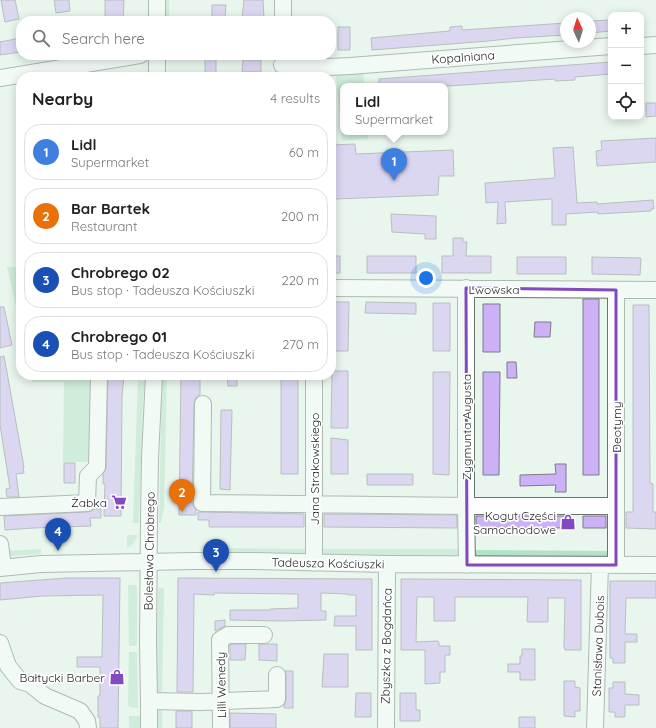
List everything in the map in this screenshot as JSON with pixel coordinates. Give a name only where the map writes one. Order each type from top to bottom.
[{"type":"street","points":[[157,0],[157,16]]},
{"type":"street","points":[[282,16],[283,0]]},
{"type":"street","points":[[644,46],[656,45]]},
{"type":"street","name":"Kopalniana","points":[[282,66],[315,72],[350,66],[608,46]]},
{"type":"street","points":[[37,72],[110,60]]},
{"type":"street","points":[[157,60],[157,72]]},
{"type":"street","points":[[0,78],[16,75]]},
{"type":"street","name":"Lwowska","points":[[336,288],[656,290]]},
{"type":"street","name":"Zygmunta Augusta","points":[[466,288],[467,565]]},
{"type":"street","name":"Deotymy","points":[[616,290],[616,565]]},
{"type":"street","points":[[0,507],[87,503],[88,476],[97,467],[99,380]]},
{"type":"street","name":"Bolesława Chrobrego","points":[[149,728],[148,641],[150,458],[154,380]]},
{"type":"street","name":"Jana Strakowskiego","points":[[314,380],[314,563]]},
{"type":"street","points":[[203,404],[202,503],[616,506]]},
{"type":"street","points":[[0,544],[1,567]]},
{"type":"street","name":"Tadeusza Kościuszki","points":[[1,567],[41,564],[246,561],[467,565],[656,565]]},
{"type":"street","name":"Zbyszka z Bogdańca","points":[[386,728],[387,564]]},
{"type":"street","name":"Stanisława Dubois","points":[[595,728],[600,565]]},
{"type":"street","name":"Lilli Wenedy","points":[[221,728],[220,640],[228,634],[264,635]]},
{"type":"street","points":[[0,643],[8,666],[20,681],[30,684],[45,696],[80,711],[87,722],[88,728]]},
{"type":"street","points":[[149,701],[221,702],[277,699],[277,675]]},
{"type":"highlighted area","points":[[466,288],[616,290],[616,565],[467,565]]},
{"type":"green space","points":[[164,0],[169,0],[169,16],[164,16]]},
{"type":"green space","points":[[363,72],[364,83],[340,83],[340,119],[336,74]]},
{"type":"green space","points":[[341,135],[368,135],[368,139],[342,141]]},
{"type":"green space","points":[[7,267],[16,267],[16,306]]},
{"type":"green space","points":[[32,380],[94,380],[95,462],[63,462],[64,382],[32,382]]},
{"type":"green space","points":[[139,380],[145,381],[139,523],[133,523]]},
{"type":"green space","points":[[162,380],[167,380],[164,509],[161,523],[159,523]]},
{"type":"green space","points":[[138,535],[132,545],[127,548],[127,536]]},
{"type":"green space","points":[[205,548],[310,549],[307,553],[207,552],[205,551]]},
{"type":"green space","points":[[41,549],[41,554],[10,556],[7,555],[6,551]]},
{"type":"green space","points":[[318,549],[459,549],[459,555],[320,555]]},
{"type":"green space","points":[[472,550],[609,551],[608,557],[473,556]]},
{"type":"green space","points":[[128,585],[135,585],[137,587],[137,644],[135,646],[129,646]]},
{"type":"green space","points":[[158,588],[164,588],[162,696],[156,694]]},
{"type":"green space","points":[[129,652],[135,652],[137,654],[138,708],[129,707],[128,704]]},
{"type":"green space","points":[[162,705],[162,728],[156,728],[156,706]]},
{"type":"green space","points":[[129,716],[140,717],[141,728],[129,728]]},
{"type":"building","points":[[1,0],[15,0],[18,16],[16,16],[16,20],[5,22]]},
{"type":"building","points":[[54,0],[69,0],[70,11],[56,13]]},
{"type":"building","points":[[105,0],[124,0],[123,16],[105,16]]},
{"type":"building","points":[[244,0],[263,0],[264,16],[242,16]]},
{"type":"building","points":[[212,5],[226,5],[225,16],[212,16]]},
{"type":"building","points":[[608,20],[608,31],[596,32],[596,21]]},
{"type":"building","points":[[560,23],[560,35],[372,50],[371,38],[450,31],[450,27],[462,26],[462,30]]},
{"type":"building","points":[[338,27],[350,27],[350,50],[338,50]]},
{"type":"building","points":[[16,39],[16,53],[0,55],[0,42]]},
{"type":"building","points":[[205,60],[216,60],[216,72],[205,72]]},
{"type":"building","points":[[243,60],[261,60],[261,72],[242,72]]},
{"type":"building","points":[[608,62],[608,74],[575,77],[575,80],[555,81],[555,79],[448,86],[448,83],[379,83],[379,79]]},
{"type":"building","points":[[646,103],[656,103],[656,116],[646,117]]},
{"type":"building","points":[[656,138],[656,162],[597,166],[596,151],[602,150],[601,141]]},
{"type":"building","points":[[355,144],[356,154],[453,150],[454,176],[439,176],[438,195],[336,199],[336,145]]},
{"type":"building","points":[[573,147],[577,203],[597,202],[597,204],[653,200],[654,209],[651,209],[651,211],[566,214],[566,225],[552,225],[552,199],[505,202],[506,223],[497,224],[498,202],[486,203],[485,183],[555,178],[553,148]]},
{"type":"building","points":[[391,214],[436,216],[436,239],[425,239],[425,234],[392,232]]},
{"type":"building","points":[[453,238],[463,238],[463,242],[467,242],[466,256],[491,256],[491,273],[442,273],[442,256],[453,256]]},
{"type":"building","points":[[336,256],[340,256],[340,273],[336,273]]},
{"type":"building","points":[[367,256],[416,256],[416,273],[367,273]]},
{"type":"building","points":[[517,257],[566,257],[566,274],[517,274]]},
{"type":"building","points":[[592,257],[641,258],[640,275],[592,274]]},
{"type":"building","points":[[583,299],[599,299],[599,475],[583,475]]},
{"type":"building","points":[[336,302],[349,302],[348,351],[336,351]]},
{"type":"building","points":[[366,302],[416,303],[416,314],[365,313]]},
{"type":"building","points":[[433,303],[450,303],[450,351],[433,351]]},
{"type":"building","points":[[483,304],[500,304],[500,352],[483,352]]},
{"type":"building","points":[[633,305],[649,305],[650,483],[653,484],[653,512],[656,512],[656,529],[626,528],[626,512],[633,512]]},
{"type":"building","points":[[0,307],[4,307],[12,345],[0,348]]},
{"type":"building","points":[[535,322],[551,322],[550,337],[534,337]]},
{"type":"building","points":[[4,356],[24,467],[24,473],[16,474],[19,497],[7,497],[6,489],[10,488],[0,425],[0,357]]},
{"type":"building","points":[[507,362],[516,362],[517,378],[507,378]]},
{"type":"building","points":[[336,371],[348,371],[348,428],[331,428],[332,380],[336,380]]},
{"type":"building","points":[[433,372],[450,372],[449,475],[433,474]]},
{"type":"building","points":[[483,372],[500,372],[499,475],[483,475]]},
{"type":"building","points":[[108,380],[124,380],[122,396],[121,516],[104,516],[105,484],[103,484],[103,474],[106,467]]},
{"type":"building","points":[[181,380],[200,380],[200,395],[195,399],[194,404],[192,503],[196,510],[196,515],[179,515]]},
{"type":"building","points":[[227,380],[237,380],[237,386],[228,386]]},
{"type":"building","points":[[281,380],[298,380],[298,474],[281,474]]},
{"type":"building","points":[[221,410],[232,410],[230,490],[220,489]]},
{"type":"building","points":[[331,438],[348,440],[348,474],[331,474]]},
{"type":"building","points":[[64,463],[75,463],[75,483],[64,483]]},
{"type":"building","points":[[555,464],[566,464],[566,492],[555,492],[556,485],[520,486],[520,475],[556,474]]},
{"type":"building","points":[[367,474],[413,474],[413,485],[367,485]]},
{"type":"building","points":[[94,509],[101,509],[101,518],[90,518],[91,526],[5,530],[4,516],[87,512]]},
{"type":"building","points":[[198,512],[304,514],[304,527],[209,527],[209,520],[198,520]]},
{"type":"building","points":[[324,514],[457,515],[457,528],[324,527]]},
{"type":"building","points":[[476,516],[566,516],[566,528],[476,527]]},
{"type":"building","points":[[583,516],[606,516],[606,528],[583,528]]},
{"type":"building","points":[[67,578],[120,578],[118,728],[100,728],[100,717],[98,717],[98,696],[100,696],[100,667],[77,667],[77,657],[102,657],[103,595],[42,596],[0,600],[0,583]]},
{"type":"building","points":[[178,578],[372,579],[372,650],[356,650],[356,626],[334,626],[335,616],[356,616],[356,595],[321,593],[321,611],[326,611],[326,620],[280,621],[230,620],[230,610],[298,608],[298,594],[194,594],[193,692],[177,692]]},
{"type":"building","points":[[401,579],[581,580],[581,650],[565,650],[564,648],[565,598],[548,598],[548,622],[527,622],[528,597],[455,597],[455,621],[434,621],[434,597],[417,597],[416,642],[438,641],[439,646],[450,646],[450,655],[445,655],[445,672],[440,672],[440,683],[425,684],[425,650],[401,650]]},
{"type":"building","points":[[610,581],[656,581],[656,598],[626,598],[625,634],[637,634],[637,642],[625,642],[625,663],[613,663],[613,658],[610,658]]},
{"type":"building","points":[[225,620],[225,626],[215,631],[215,621]]},
{"type":"building","points":[[231,644],[246,644],[245,660],[230,660]]},
{"type":"building","points":[[259,644],[277,644],[277,661],[259,660]]},
{"type":"building","points":[[522,649],[535,649],[535,680],[520,680],[520,672],[508,672],[508,664],[520,664]]},
{"type":"building","points":[[324,654],[348,654],[348,687],[322,687]]},
{"type":"building","points":[[285,671],[293,671],[293,708],[284,708],[286,699]]},
{"type":"building","points":[[564,681],[575,681],[575,687],[580,688],[580,711],[575,711],[575,717],[564,716]]},
{"type":"building","points":[[613,682],[625,682],[625,694],[639,695],[639,705],[625,705],[625,717],[615,717],[615,712],[609,712],[609,688],[613,688]]},
{"type":"building","points":[[356,693],[371,693],[371,717],[355,717]]},
{"type":"building","points":[[400,693],[416,693],[416,710],[420,710],[420,721],[400,721]]},
{"type":"building","points":[[176,711],[192,711],[192,728],[176,728]]},
{"type":"building","points":[[230,713],[276,714],[276,728],[230,728]]},
{"type":"building","points":[[519,717],[535,717],[535,728],[519,728]]},
{"type":"place","name":"Lidl","points":[[394,181]]},
{"type":"place","name":"Żabka","points":[[119,502]]},
{"type":"place","name":"Bar Bartek","points":[[182,512]]},
{"type":"place","name":"Kogut Części Samochodowe","points":[[568,522]]},
{"type":"place","name":"Chrobrego 01","points":[[58,551]]},
{"type":"place","name":"Chrobrego 02","points":[[216,572]]},
{"type":"place","name":"Bałtycki Barber","points":[[117,677]]}]
